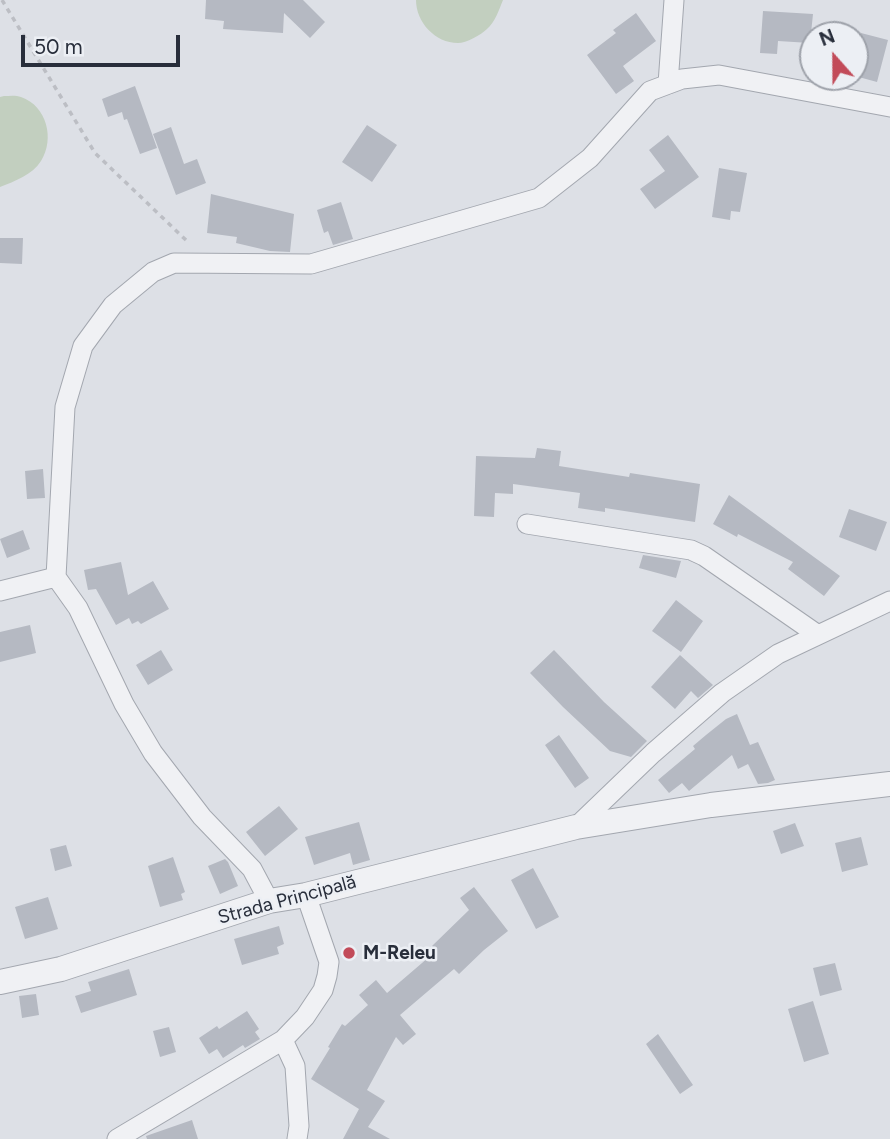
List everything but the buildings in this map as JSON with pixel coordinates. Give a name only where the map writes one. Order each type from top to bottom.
[{"type":"street","points":[[668,84],[674,0]]},
{"type":"street","points":[[269,901],[252,869],[202,817],[153,753],[124,704],[78,608],[56,578],[65,407],[83,346],[113,305],[153,272],[174,263],[311,264],[539,198],[590,158],[650,91],[682,79],[719,75],[890,107]]},
{"type":"street","points":[[527,524],[691,550],[704,556],[818,635]]},
{"type":"street","points":[[0,591],[56,578]]},
{"type":"street","name":"Strada Principală","points":[[576,827],[653,753],[722,693],[778,653],[890,601]]},
{"type":"street","name":"Strada Principală","points":[[0,982],[61,969],[269,901],[306,895],[576,827],[711,805],[890,784]]},
{"type":"street","points":[[117,1139],[283,1040],[305,1017],[323,990],[329,962],[306,895]]},
{"type":"street","points":[[283,1040],[295,1066],[299,1126],[297,1139]]},
{"type":"path","points":[[2,0],[95,153],[210,264]]},
{"type":"green space","points":[[416,0],[503,0],[495,19],[487,29],[465,42],[458,43],[442,39],[428,30],[419,16]]},
{"type":"green space","points":[[0,97],[21,97],[30,101],[42,115],[48,133],[45,152],[33,170],[0,187]]},
{"type":"place","name":"M-Releu","points":[[349,953]]}]
